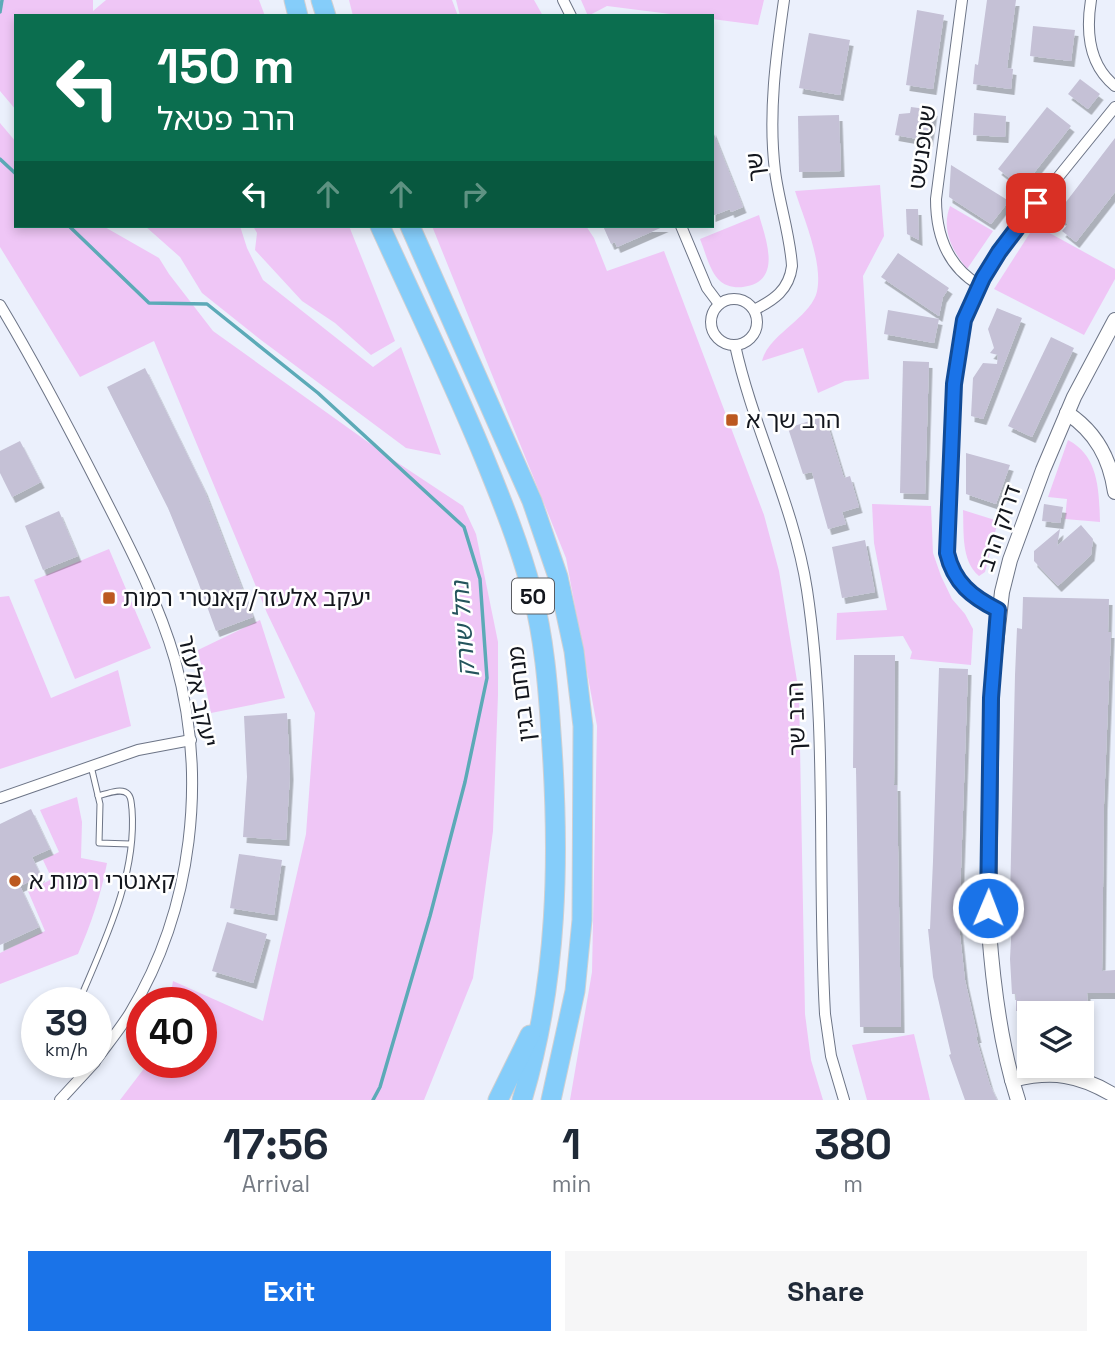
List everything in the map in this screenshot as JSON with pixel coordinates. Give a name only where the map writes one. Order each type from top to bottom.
[{"type":"highway","name":"מנחם בגין","points":[[381,228],[473,430],[508,514],[533,593],[548,686],[554,763],[553,932],[547,995],[522,1100]]},
{"type":"highway","name":"50","points":[[411,228],[532,502],[558,577],[574,651],[583,726],[582,920],[575,991],[551,1100]]},
{"type":"highway","points":[[498,1100],[547,995]]},
{"type":"street","name":"שך","points":[[754,310],[777,296],[789,281],[792,266],[775,173],[772,125],[774,78],[784,0]]},
{"type":"street","name":"שטפנשט","points":[[962,0],[936,199],[937,226],[946,250],[959,270],[979,285]]},
{"type":"street","points":[[1091,0],[1088,24],[1093,54],[1102,73],[1115,86]]},
{"type":"street","points":[[998,610],[969,594],[955,576],[947,553],[956,360],[964,320],[979,285],[1020,223],[1115,107]]},
{"type":"street","points":[[682,228],[707,288],[719,304]]},
{"type":"street","points":[[726,300],[741,300],[754,310],[757,317],[750,339],[735,345],[721,341],[712,330],[711,316],[719,304],[726,300]]},
{"type":"street","name":"יעקב אלעזר","points":[[0,305],[77,443],[145,578],[175,661],[191,740],[192,816],[182,887],[160,953],[130,1013],[112,1038]]},
{"type":"street","name":"דרוק הרב","points":[[1018,1100],[991,967],[989,929],[991,698],[998,610],[1014,549],[1067,413],[1115,320]]},
{"type":"street","name":"הרב שך","points":[[735,345],[747,392],[793,531],[806,587],[817,691],[825,1014],[831,1056],[844,1100]]},
{"type":"street","points":[[1067,413],[1083,423],[1102,449],[1113,477],[1115,492]]},
{"type":"street","points":[[0,798],[154,746],[191,740]]},
{"type":"street","points":[[1012,1080],[1035,1075],[1063,1075],[1087,1081],[1115,1096]]},
{"type":"street","name":"יעקב אלעזר","points":[[60,1100],[80,1078]]},
{"type":"lane","points":[[91,766],[98,796],[101,826],[99,843],[130,844]]},
{"type":"lane","points":[[85,987],[121,895],[132,818],[131,798],[127,792],[122,790],[98,796]]},
{"type":"shaded area","points":[[0,0],[93,0],[93,11],[106,0],[259,0],[264,14],[14,14],[14,108],[0,91]]},
{"type":"shaded area","points":[[349,0],[452,0],[457,14],[352,14]]},
{"type":"shaded area","points":[[456,0],[534,0],[542,14],[460,14]]},
{"type":"shaded area","points":[[581,0],[764,0],[758,25],[714,19],[714,14],[670,14],[607,6],[587,14]]},
{"type":"shaded area","points":[[0,123],[14,140],[14,228],[106,228],[159,258],[213,331],[386,455],[463,506],[476,534],[498,642],[493,831],[473,978],[424,1100],[120,1100],[137,1078],[217,1078],[217,1001],[263,1021],[306,834],[315,713],[267,613],[154,341],[80,377],[0,247]]},
{"type":"shaded area","points":[[880,185],[884,236],[863,276],[869,379],[845,381],[818,393],[803,348],[762,361],[770,345],[806,311],[816,295],[816,257],[795,191]]},
{"type":"shaded area","points":[[950,206],[993,231],[967,269],[957,255],[947,231]]},
{"type":"shaded area","points":[[759,215],[768,247],[767,269],[763,277],[755,283],[743,287],[726,285],[712,270],[700,239]]},
{"type":"shaded area","points":[[1035,225],[1115,269],[1115,279],[1084,335],[994,289]]},
{"type":"shaded area","points":[[147,228],[241,228],[263,280],[373,367],[401,347],[441,455],[406,448],[261,340],[202,293],[180,257]]},
{"type":"shaded area","points":[[254,228],[350,228],[395,341],[371,355],[335,323],[302,301],[255,250],[257,233]]},
{"type":"shaded area","points":[[433,228],[587,228],[607,271],[664,251],[764,515],[779,571],[799,693],[805,1014],[811,1060],[823,1100],[570,1100],[592,972],[597,726],[566,558]]},
{"type":"shaded area","points":[[1068,440],[1086,455],[1095,475],[1100,522],[1065,519],[1067,499],[1048,497]]},
{"type":"shaded area","points":[[872,504],[931,506],[933,553],[952,599],[973,629],[971,665],[910,659],[912,652],[903,636],[836,640],[837,613],[887,610],[874,543]]},
{"type":"shaded area","points":[[963,510],[998,521],[985,572],[979,576],[973,570],[966,554]]},
{"type":"shaded area","points":[[109,549],[151,648],[75,679],[34,580]]},
{"type":"shaded area","points":[[9,596],[51,698],[118,670],[131,726],[0,769],[0,597]]},
{"type":"shaded area","points":[[260,620],[285,698],[211,713],[198,650]]},
{"type":"shaded area","points":[[77,797],[82,822],[81,858],[107,863],[99,898],[83,943],[78,954],[0,984],[0,953],[45,931],[28,891],[52,879],[43,860],[59,852],[40,810]]},
{"type":"shaded area","points":[[173,981],[186,987],[172,987]]},
{"type":"shaded area","points":[[914,1034],[930,1100],[867,1100],[852,1045]]},
{"type":"building","points":[[987,0],[1016,0],[1007,68],[1013,69],[1011,89],[973,84]]},
{"type":"building","points":[[917,10],[944,15],[933,89],[906,85]]},
{"type":"building","points":[[1033,26],[1075,30],[1071,61],[1030,56]]},
{"type":"building","points":[[809,33],[850,40],[840,95],[799,88]]},
{"type":"building","points":[[1080,79],[1100,94],[1088,109],[1068,94]]},
{"type":"building","points":[[911,107],[934,110],[929,141],[895,135],[899,114],[910,113]]},
{"type":"building","points":[[1047,107],[1071,126],[1022,188],[998,169]]},
{"type":"building","points":[[974,113],[1006,116],[1005,137],[973,135]]},
{"type":"building","points":[[839,115],[841,171],[799,172],[798,116]]},
{"type":"building","points":[[714,134],[743,207],[731,212],[730,209],[714,215]]},
{"type":"building","points":[[1115,138],[1115,192],[1076,242],[1062,231],[1068,224],[1056,215]]},
{"type":"building","points":[[951,165],[1009,201],[991,224],[949,197]]},
{"type":"building","points":[[906,209],[918,209],[919,240],[907,234]]},
{"type":"building","points":[[604,228],[660,228],[617,247],[615,242],[611,244]]},
{"type":"building","points":[[898,253],[949,288],[943,297],[939,316],[881,277]]},
{"type":"building","points":[[997,308],[1022,318],[983,419],[971,416],[973,378],[983,363],[997,364],[998,355],[990,353],[994,348],[988,329]]},
{"type":"building","points":[[888,310],[939,319],[934,343],[884,334]]},
{"type":"building","points":[[1051,337],[1074,348],[1032,437],[1008,426]]},
{"type":"building","points":[[903,361],[929,362],[925,494],[900,493]]},
{"type":"building","points":[[145,368],[204,489],[253,617],[216,631],[168,508],[107,387]]},
{"type":"building","points":[[825,416],[844,478],[850,476],[859,507],[842,512],[846,524],[828,529],[812,472],[803,474],[788,428]]},
{"type":"building","points":[[20,441],[41,482],[12,497],[0,473],[0,451]]},
{"type":"building","points":[[966,453],[1010,465],[996,504],[966,494]]},
{"type":"building","points":[[1044,504],[1063,507],[1060,523],[1042,521]]},
{"type":"building","points":[[59,511],[78,556],[43,570],[25,526]]},
{"type":"building","points":[[1081,525],[1093,539],[1091,555],[1058,586],[1034,561],[1034,551],[1060,529],[1057,546]]},
{"type":"building","points":[[865,540],[875,592],[842,598],[832,547]]},
{"type":"building","points":[[1023,597],[1109,599],[1108,632],[1111,632],[1104,804],[1102,971],[1115,970],[1115,993],[1087,993],[1087,1001],[1017,1001],[1017,1011],[1016,994],[1012,994],[1010,959],[1013,901],[1010,901],[1017,628],[1022,629]]},
{"type":"building","points":[[854,655],[895,655],[894,785],[897,785],[901,1027],[860,1027],[856,768],[853,768]]},
{"type":"building","points":[[939,668],[968,669],[959,926],[965,980],[976,1037],[997,1100],[965,1100],[949,1055],[951,1054],[933,977],[928,929],[933,861]]},
{"type":"building","points":[[287,713],[290,774],[286,840],[243,837],[247,777],[244,716]]},
{"type":"building","name":"קאנטרי רמות א","points":[[31,809],[50,849],[32,857],[41,876],[20,886],[39,927],[0,945],[0,824]]},
{"type":"building","points":[[239,854],[282,860],[274,915],[230,908]]},
{"type":"building","points":[[227,922],[267,934],[253,983],[212,971]]},
{"type":"waterway","points":[[0,12],[2,0]]},
{"type":"waterway","name":"נחל שורק","points":[[0,159],[14,172]]},
{"type":"waterway","name":"נחל שורק","points":[[71,228],[149,303],[207,304],[318,393],[464,527],[480,579],[487,678],[465,782],[430,916],[380,1087],[373,1100]]},
{"type":"place","name":"הרב שך א","points":[[732,420]]},
{"type":"place","name":"יעקב אלעזר/קאנטרי רמות","points":[[109,598]]},
{"type":"place","name":"קאנטרי רמות א","points":[[15,881]]},
{"type":"route","points":[[988,908],[991,698],[998,610],[969,594],[955,576],[947,553],[954,384],[959,340],[971,301],[999,252],[1036,203]]}]
